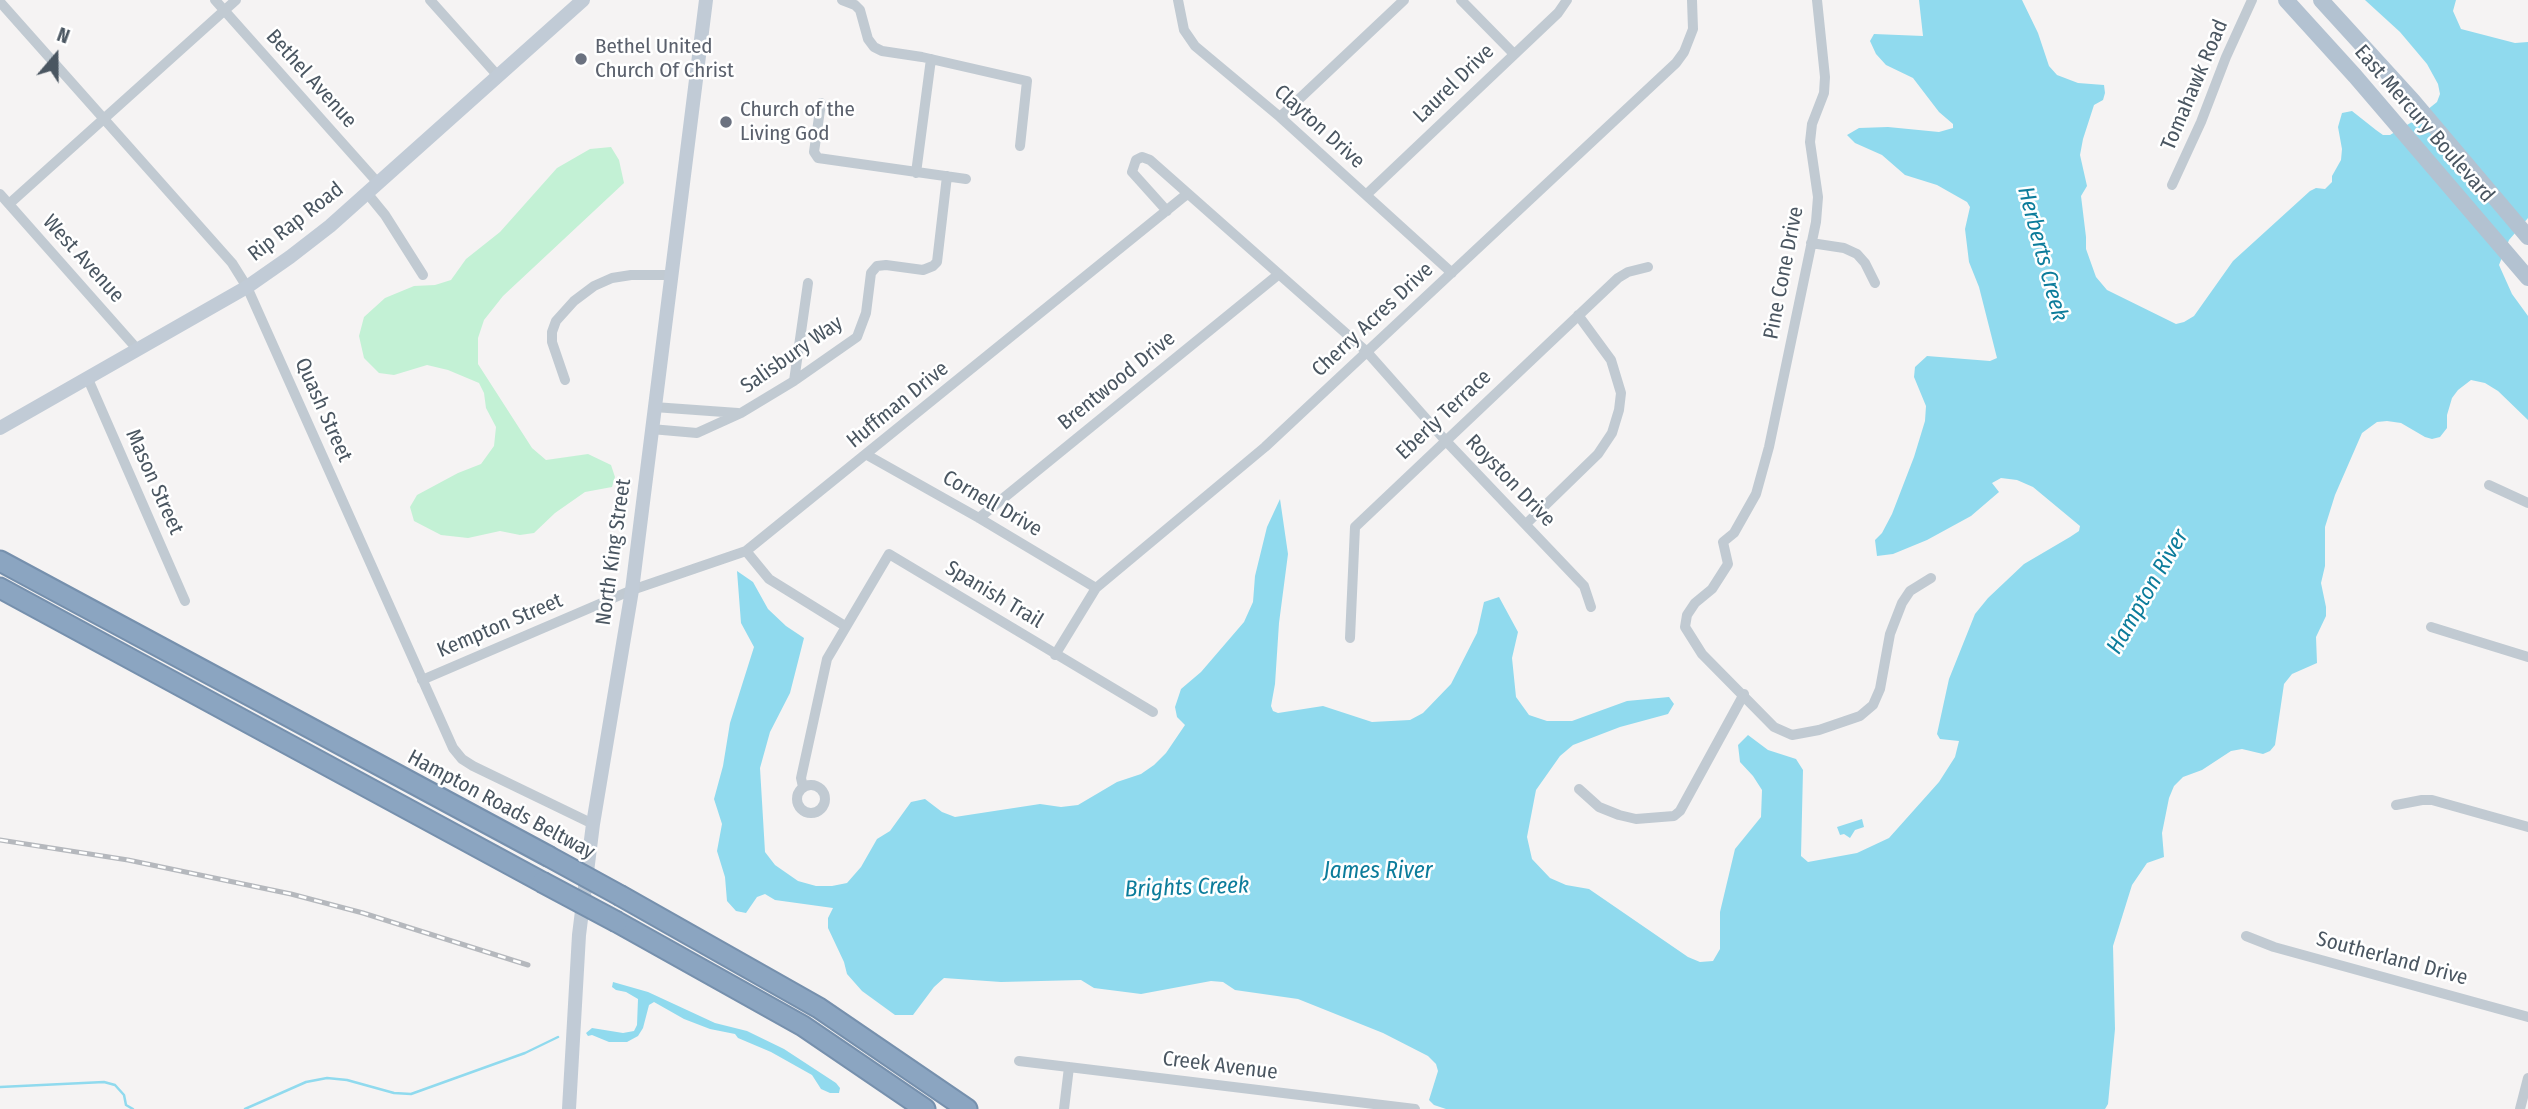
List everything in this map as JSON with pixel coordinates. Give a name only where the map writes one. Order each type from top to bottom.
[{"type":"highway","name":"Hampton Roads Beltway","points":[[0,561],[548,856],[819,1008],[967,1109]]},
{"type":"highway","points":[[0,588],[617,922],[803,1026],[925,1109]]},
{"type":"main road","name":"Rip Rap Road","points":[[0,428],[247,287],[300,250],[583,0]]},
{"type":"main road","name":"North King Street","points":[[569,1109],[579,936],[593,824],[632,590],[706,0]]},
{"type":"main road","name":"East Mercury Boulevard","points":[[2286,0],[2392,118],[2525,275]]},
{"type":"main road","name":"East Mercury Boulevard","points":[[2321,0],[2413,101],[2528,237]]},
{"type":"street","name":"Bethel Avenue","points":[[215,0],[373,188],[386,215],[423,275]]},
{"type":"street","points":[[9,204],[236,0]]},
{"type":"street","points":[[430,0],[498,76]]},
{"type":"street","points":[[842,0],[860,10],[868,39],[874,47],[882,51],[1027,81],[1020,146]]},
{"type":"street","name":"Clayton Drive","points":[[1178,0],[1184,30],[1195,46],[1280,117],[1452,274]]},
{"type":"street","points":[[1280,117],[1404,0]]},
{"type":"street","points":[[1461,0],[1513,53]]},
{"type":"street","name":"Laurel Drive","points":[[1366,195],[1558,13],[1567,0]]},
{"type":"street","name":"Cherry Acres Drive","points":[[1055,655],[1096,588],[1265,447],[1676,63],[1684,52],[1693,29],[1692,0]]},
{"type":"street","name":"Pine Cone Drive","points":[[1744,694],[1702,654],[1685,627],[1687,615],[1695,603],[1712,589],[1728,564],[1723,542],[1734,533],[1755,494],[1769,447],[1818,197],[1810,142],[1812,124],[1824,93],[1825,77],[1817,0]]},
{"type":"street","name":"Tomahawk Road","points":[[2172,185],[2252,0]]},
{"type":"street","name":"Quash Street","points":[[0,2],[232,263],[247,287],[447,736],[462,759],[485,773],[593,824]]},
{"type":"street","points":[[916,173],[930,59]]},
{"type":"street","points":[[821,103],[814,152],[818,159],[966,179]]},
{"type":"street","points":[[1167,211],[1132,172],[1136,160],[1142,157],[1150,160],[1367,352]]},
{"type":"street","name":"Salisbury Way","points":[[651,429],[697,433],[740,413],[794,381],[857,337],[866,313],[871,273],[877,266],[923,270],[937,262],[947,176]]},
{"type":"street","name":"West Avenue","points":[[0,194],[138,350]]},
{"type":"street","name":"Huffman Drive","points":[[632,590],[746,551],[1187,194]]},
{"type":"street","points":[[1811,243],[1844,248],[1857,254],[1875,283]]},
{"type":"street","name":"Eberly Terrace","points":[[1350,638],[1355,527],[1618,278],[1628,272],[1648,267]]},
{"type":"street","name":"Brentwood Drive","points":[[979,518],[1279,274]]},
{"type":"street","points":[[565,380],[552,342],[552,332],[555,321],[574,301],[594,286],[612,278],[671,275]]},
{"type":"street","points":[[794,381],[808,283]]},
{"type":"street","points":[[1525,524],[1598,454],[1612,433],[1619,410],[1621,393],[1611,360],[1578,315]]},
{"type":"street","name":"Royston Drive","points":[[1367,352],[1584,586],[1591,607]]},
{"type":"street","name":"Mason Street","points":[[88,379],[184,601]]},
{"type":"street","name":"Salisbury Way","points":[[654,407],[740,413]]},
{"type":"street","name":"Cornell Drive","points":[[867,455],[1096,588]]},
{"type":"street","points":[[2489,485],[2528,503]]},
{"type":"street","points":[[746,551],[769,579],[845,626]]},
{"type":"street","name":"Spanish Trail","points":[[803,787],[801,778],[827,659],[889,554],[1153,712]]},
{"type":"street","points":[[1578,789],[1599,807],[1619,815],[1636,819],[1674,816],[1680,811],[1744,694],[1774,727],[1792,735],[1819,730],[1860,716],[1873,705],[1880,689],[1889,634],[1902,603],[1910,591],[1931,578]]},
{"type":"street","name":"Kempton Street","points":[[422,680],[632,590]]},
{"type":"street","points":[[2431,627],[2528,657]]},
{"type":"street","points":[[2396,805],[2432,800],[2528,827]]},
{"type":"street","name":"Southerland Drive","points":[[2246,936],[2274,947],[2528,1017]]},
{"type":"street","name":"Creek Avenue","points":[[1019,1060],[1415,1109]]},
{"type":"street","points":[[1064,1109],[1069,1067]]},
{"type":"street","points":[[2520,1109],[2528,1078]]},
{"type":"street","points":[[1294,1109],[1296,1095]]},
{"type":"green space","points":[[611,147],[619,160],[624,183],[503,296],[484,320],[478,338],[478,364],[532,448],[546,460],[588,454],[611,465],[615,477],[612,487],[585,492],[555,513],[534,533],[520,535],[500,531],[468,538],[441,535],[414,521],[410,507],[417,495],[481,464],[494,446],[496,427],[486,408],[484,393],[479,383],[448,370],[427,365],[394,375],[379,373],[364,358],[359,336],[364,317],[385,298],[414,286],[435,285],[451,280],[466,259],[500,232],[557,168],[590,149]]},
{"type":"water","name":"James River","points":[[1919,0],[2022,0],[2038,33],[2049,66],[2057,75],[2078,83],[2104,85],[2103,100],[2094,105],[2080,155],[2087,186],[2081,196],[2086,249],[2096,277],[2107,290],[2176,324],[2194,316],[2233,261],[2310,191],[2316,188],[2325,189],[2332,182],[2332,176],[2341,160],[2338,127],[2342,113],[2352,111],[2383,135],[2390,135],[2437,102],[2440,94],[2438,84],[2427,64],[2400,32],[2365,0],[2456,0],[2453,11],[2461,29],[2515,43],[2528,42],[2528,218],[2509,240],[2499,265],[2512,294],[2528,316],[2528,420],[2498,391],[2485,383],[2471,380],[2452,398],[2447,415],[2447,428],[2440,437],[2425,437],[2401,423],[2387,421],[2377,422],[2362,433],[2335,495],[2325,527],[2325,566],[2321,583],[2326,616],[2316,637],[2317,663],[2292,674],[2284,684],[2275,745],[2270,751],[2263,754],[2242,749],[2231,751],[2202,770],[2183,777],[2174,786],[2162,833],[2164,857],[2147,863],[2132,885],[2113,946],[2115,1029],[2108,1104],[2105,1109],[1446,1109],[1429,1100],[1438,1071],[1436,1064],[1428,1056],[1383,1033],[1298,999],[1235,990],[1223,982],[1211,981],[1141,994],[1094,988],[1081,980],[1001,982],[944,978],[913,1015],[895,1015],[862,991],[847,974],[828,928],[828,918],[833,908],[775,900],[765,894],[757,897],[746,913],[736,911],[727,901],[725,877],[717,851],[722,824],[714,799],[730,723],[754,647],[741,623],[737,571],[753,582],[768,609],[804,638],[790,693],[770,732],[760,768],[765,852],[775,865],[798,881],[816,886],[832,886],[847,883],[861,867],[877,839],[890,831],[911,802],[925,799],[942,812],[955,817],[1040,804],[1061,807],[1078,805],[1117,782],[1141,774],[1154,765],[1166,753],[1185,725],[1177,717],[1175,707],[1181,689],[1201,672],[1244,622],[1253,602],[1255,576],[1267,527],[1280,499],[1288,554],[1271,706],[1273,711],[1278,713],[1323,706],[1372,722],[1410,720],[1423,713],[1451,684],[1477,633],[1484,602],[1499,597],[1518,632],[1512,658],[1516,697],[1529,715],[1547,721],[1572,721],[1627,701],[1669,697],[1674,704],[1668,714],[1620,727],[1573,745],[1560,756],[1536,790],[1527,837],[1532,859],[1550,878],[1566,885],[1589,889],[1688,957],[1700,962],[1713,961],[1720,949],[1720,912],[1735,849],[1761,817],[1762,790],[1740,762],[1738,745],[1748,735],[1768,750],[1796,759],[1803,770],[1801,856],[1808,862],[1857,853],[1889,838],[1939,782],[1955,757],[1959,741],[1940,739],[1937,734],[1949,679],[1975,614],[2024,564],[2079,531],[2080,526],[2033,487],[2017,480],[2001,478],[1992,483],[1999,492],[1971,516],[1927,540],[1893,554],[1877,556],[1875,540],[1892,514],[1925,421],[1926,406],[1914,377],[1915,367],[1927,356],[1990,361],[1997,358],[1979,287],[1969,262],[1965,229],[1970,207],[1967,202],[1937,185],[1905,175],[1882,155],[1855,143],[1847,135],[1859,128],[1888,127],[1939,132],[1953,128],[1953,124],[1939,112],[1913,78],[1886,65],[1876,54],[1870,41],[1874,34],[1923,36]]},
{"type":"water","points":[[1862,819],[1864,827],[1855,830],[1850,838],[1844,834],[1840,835],[1837,827]]},
{"type":"water","points":[[613,982],[648,992],[715,1023],[747,1031],[784,1049],[836,1083],[840,1088],[839,1093],[821,1089],[812,1075],[771,1052],[738,1038],[735,1034],[710,1029],[684,1019],[654,1002],[649,1005],[638,1036],[627,1042],[609,1042],[588,1036],[586,1033],[592,1028],[623,1033],[634,1031],[637,1025],[638,999],[616,990],[612,987]]},
{"type":"waterway","points":[[245,1109],[306,1082],[327,1078],[347,1080],[394,1093],[411,1094],[525,1053],[558,1037]]},
{"type":"waterway","points":[[0,1087],[104,1082],[115,1085],[124,1095],[126,1105],[133,1109]]},
{"type":"railway","points":[[0,840],[128,860],[291,894],[363,913],[528,965]]},
{"type":"place","name":"Bethel United Church Of Christ","points":[[581,59]]},
{"type":"place","name":"Church of the Living God","points":[[726,122]]},
{"type":"water label","name":"Herberts Creek","points":[[2042,254]]},
{"type":"water label","name":"Hampton River","points":[[2148,592]]},
{"type":"water label","name":"Brights Creek","points":[[1187,888]]}]
